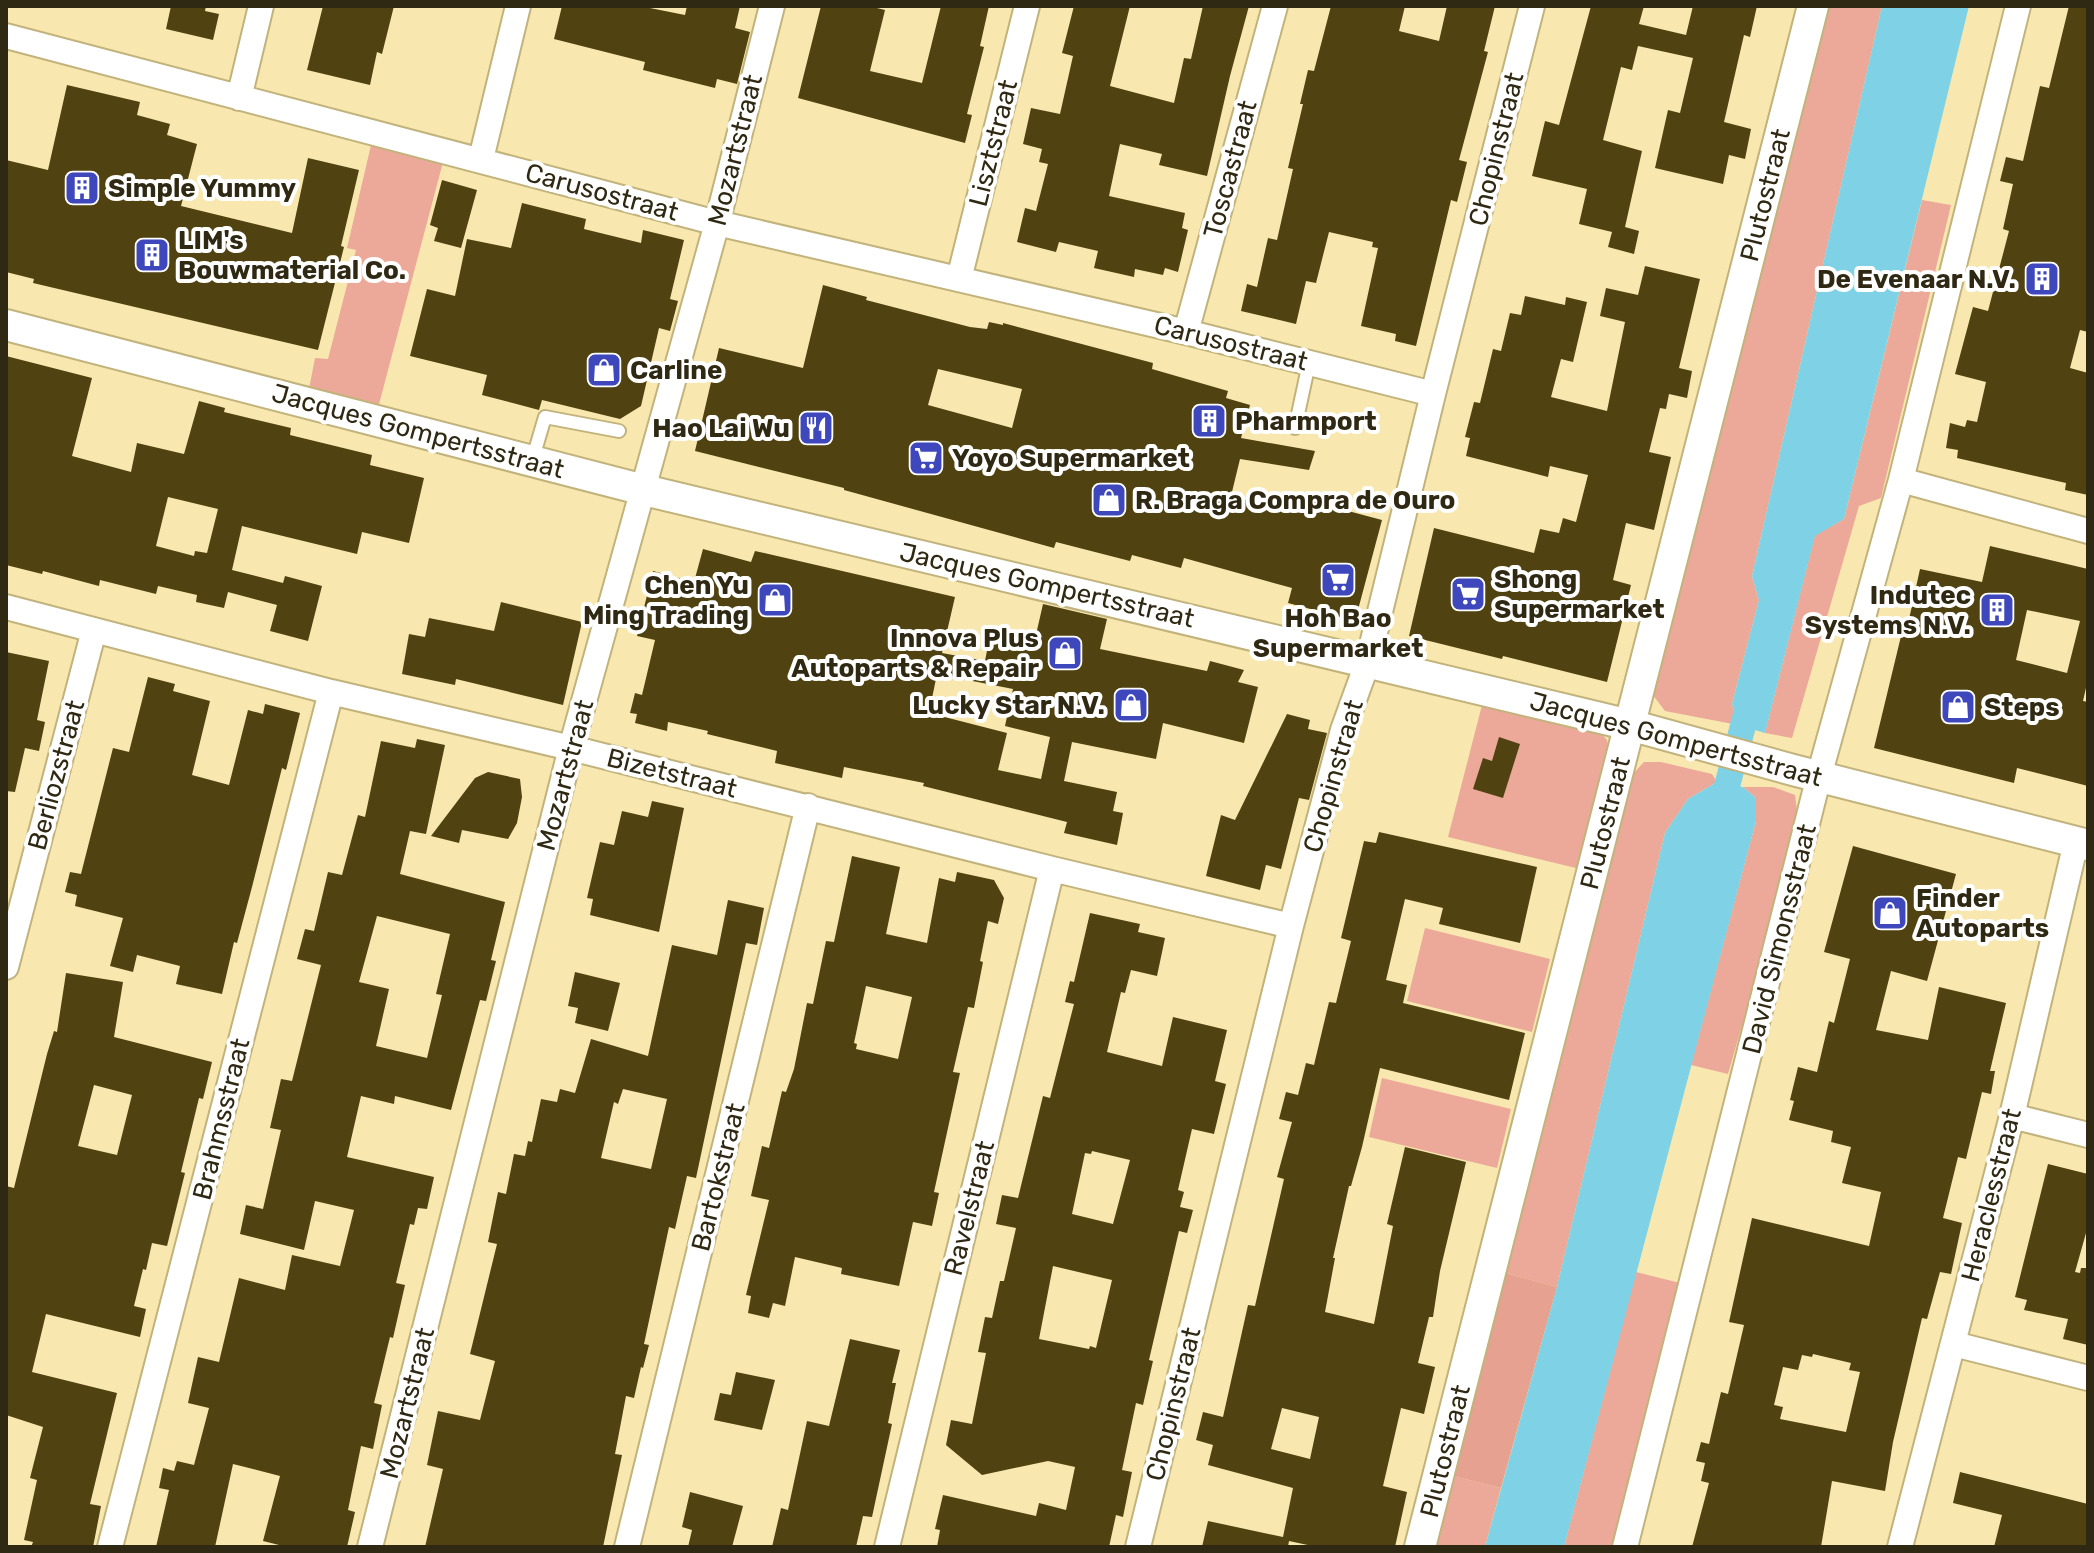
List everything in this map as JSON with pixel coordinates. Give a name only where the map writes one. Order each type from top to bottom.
[{"type":"street","points":[[239,98],[261,6]]},
{"type":"street","points":[[481,159],[518,6]]},
{"type":"street","name":"Mozartstraat","points":[[370,1547],[571,748],[717,223],[772,6]]},
{"type":"street","name":"Lisztstraat","points":[[959,279],[1027,6]]},
{"type":"street","name":"Toscastraat","points":[[1186,332],[1275,6]]},
{"type":"street","name":"Chopinstraat","points":[[1138,1547],[1291,926],[1343,730],[1368,661],[1532,6]]},
{"type":"street","name":"Plutostraat","points":[[1420,1547],[1813,6]]},
{"type":"street","name":"David Simonsstraat","points":[[1625,1547],[1806,773],[1901,480],[2018,6]]},
{"type":"street","name":"Carusostraat","points":[[6,36],[717,223],[1186,332],[1433,394]]},
{"type":"street","name":"Jacques Gompertsstraat","points":[[6,325],[644,490],[1630,725],[2082,844]]},
{"type":"street","points":[[1901,480],[2088,531]]},
{"type":"street","name":"Bizetstraat","points":[[6,607],[331,692],[571,748],[1291,926]]},
{"type":"street","name":"Berliozstraat","points":[[6,967],[94,630]]},
{"type":"street","name":"Brahmsstraat","points":[[110,1547],[331,692]]},
{"type":"street","name":"Bartokstraat","points":[[627,1547],[808,806]]},
{"type":"street","name":"Heraclesstraat","points":[[1900,1547],[2082,844]]},
{"type":"street","name":"Ravelstraat","points":[[887,1547],[1052,869]]},
{"type":"street","points":[[2012,1116],[2088,1135]]},
{"type":"street","points":[[1954,1344],[2088,1378]]},
{"type":"lane","points":[[1295,428],[1309,363]]},
{"type":"lane","points":[[532,461],[545,417],[619,431]]},
{"type":"shaded area","points":[[1828,6],[1882,6],[1752,576],[1759,600],[1732,704],[1738,725],[1665,711],[1652,694]]},
{"type":"shaded area","points":[[371,145],[443,162],[378,408],[309,389],[315,358],[328,359],[356,250],[347,248]]},
{"type":"shaded area","points":[[1922,200],[1951,205],[1881,498],[1859,506],[1792,738],[1765,733],[1815,535],[1844,519]]},
{"type":"shaded area","points":[[1482,705],[1598,730],[1607,740],[1610,754],[1580,869],[1448,837]]},
{"type":"shaded area","points":[[1644,762],[1661,762],[1712,774],[1717,782],[1688,799],[1665,833],[1557,1287],[1505,1273],[1632,775]]},
{"type":"shaded area","points":[[1743,787],[1773,787],[1795,795],[1798,818],[1793,849],[1728,1074],[1691,1065],[1756,821],[1756,798]]},
{"type":"shaded area","points":[[1425,928],[1550,959],[1532,1032],[1407,1001]]},
{"type":"shaded area","points":[[1382,1078],[1511,1109],[1497,1168],[1369,1137]]},
{"type":"shaded area","points":[[1636,1272],[1680,1283],[1612,1547],[1564,1547]]},
{"type":"shaded area","points":[[1505,1273],[1557,1287],[1501,1488],[1449,1475]]},
{"type":"shaded area","points":[[1449,1475],[1501,1488],[1485,1547],[1431,1547]]},
{"type":"water","points":[[1882,6],[1969,6],[1844,519],[1815,536],[1765,733],[1738,725],[1732,704],[1759,600],[1752,576]]},
{"type":"water","points":[[1717,782],[1743,787],[1756,798],[1756,821],[1564,1547],[1485,1547],[1557,1287],[1665,833],[1688,799]]},
{"type":"building","points":[[171,6],[206,6],[205,11],[219,14],[213,40],[166,29]]},
{"type":"building","points":[[323,6],[394,6],[382,54],[377,52],[370,85],[307,70]]},
{"type":"building","points":[[562,6],[640,6],[685,15],[687,6],[740,6],[735,28],[750,32],[737,84],[717,79],[715,88],[643,70],[645,62],[554,39]]},
{"type":"building","points":[[821,6],[869,6],[885,10],[870,71],[922,83],[941,6],[989,6],[980,46],[984,47],[967,114],[972,115],[965,143],[798,98]]},
{"type":"building","points":[[1074,6],[1130,6],[1110,86],[1174,103],[1184,58],[1191,59],[1203,6],[1249,6],[1207,176],[1159,165],[1162,154],[1120,144],[1109,196],[1185,213],[1182,228],[1188,230],[1178,272],[1165,268],[1163,275],[1135,269],[1134,277],[1094,268],[1098,251],[1059,242],[1056,252],[1017,242],[1025,208],[1036,211],[1048,164],[1039,162],[1042,149],[1023,144],[1031,108],[1060,114],[1073,56],[1062,53]]},
{"type":"building","points":[[1331,6],[1405,6],[1399,31],[1439,41],[1447,6],[1495,6],[1484,51],[1488,52],[1459,160],[1467,162],[1457,202],[1451,200],[1416,346],[1395,341],[1396,334],[1361,326],[1378,248],[1372,247],[1373,242],[1329,232],[1316,283],[1306,281],[1296,324],[1241,311],[1247,284],[1257,287],[1268,238],[1277,240],[1293,169],[1288,168],[1303,104],[1300,104],[1308,70],[1314,71]]},
{"type":"building","points":[[1591,6],[1644,6],[1639,24],[1686,35],[1693,6],[1757,6],[1750,37],[1744,35],[1724,122],[1751,129],[1745,159],[1729,155],[1723,184],[1655,168],[1668,110],[1680,113],[1693,58],[1638,46],[1632,70],[1621,67],[1603,140],[1642,151],[1625,227],[1639,231],[1634,254],[1608,247],[1612,232],[1579,224],[1587,189],[1532,176],[1545,121],[1559,125]]},
{"type":"building","points":[[2069,6],[2088,6],[2088,332],[2080,330],[2070,368],[2088,373],[2088,495],[2065,490],[2066,483],[1957,458],[1958,450],[1946,448],[1950,423],[1965,427],[1967,420],[1977,422],[1986,382],[1955,374],[1973,307],[1988,311],[2009,231],[2003,229],[2013,184],[2000,181],[2006,157],[2023,161],[2040,86],[2049,88]]},
{"type":"building","points":[[67,85],[140,102],[137,115],[170,124],[167,135],[197,144],[181,206],[292,233],[308,158],[359,170],[341,246],[344,247],[318,350],[33,283],[34,279],[6,272],[6,160],[48,170]]},
{"type":"building","points":[[442,180],[477,190],[461,248],[434,241],[438,228],[430,225]]},
{"type":"building","points":[[522,203],[586,219],[584,229],[641,243],[643,230],[684,240],[670,299],[678,301],[670,331],[659,328],[641,406],[620,419],[542,400],[539,410],[482,395],[487,375],[410,356],[427,289],[455,296],[467,239],[511,248]]},
{"type":"building","points":[[1645,266],[1700,279],[1679,368],[1692,371],[1687,398],[1669,394],[1666,409],[1660,408],[1649,452],[1671,457],[1654,530],[1626,523],[1613,580],[1631,585],[1607,682],[1409,636],[1434,528],[1534,553],[1540,529],[1559,533],[1563,518],[1576,522],[1588,475],[1550,466],[1548,477],[1466,456],[1470,438],[1465,437],[1474,402],[1480,403],[1493,349],[1501,351],[1510,313],[1521,315],[1525,296],[1565,305],[1566,297],[1587,302],[1573,362],[1561,359],[1551,397],[1607,411],[1625,322],[1600,316],[1606,288],[1638,295]]},
{"type":"building","points":[[823,285],[867,297],[866,300],[970,327],[987,329],[989,322],[1003,323],[1153,363],[1152,369],[1228,391],[1226,398],[1250,405],[1241,438],[1315,451],[1309,470],[1240,459],[1231,496],[1284,509],[1288,495],[1382,520],[1355,621],[1288,603],[1292,588],[1184,558],[1181,568],[1132,555],[1130,561],[1056,542],[1054,548],[844,488],[695,451],[719,348],[803,368]],"holes":[[[938,369],[1022,389],[1012,428],[928,405]]]},
{"type":"building","points":[[6,356],[92,378],[72,456],[131,472],[137,443],[184,454],[199,401],[225,408],[224,412],[291,428],[290,435],[372,455],[370,465],[424,478],[409,543],[362,532],[357,554],[242,526],[232,570],[283,583],[285,576],[322,586],[308,641],[270,631],[277,605],[228,592],[224,608],[196,602],[197,595],[158,586],[156,594],[100,580],[99,586],[6,565]],"holes":[[[168,497],[218,509],[207,553],[195,551],[194,556],[156,546]]]},
{"type":"building","points":[[1990,546],[2088,569],[2088,679],[2083,701],[2088,702],[2088,786],[2017,768],[2014,783],[1874,748],[1920,569],[1982,582]],"holes":[[[2027,610],[2080,621],[2067,673],[2016,660]]]},
{"type":"building","points":[[703,549],[751,562],[755,551],[955,597],[942,653],[985,661],[991,630],[1035,639],[1043,604],[1107,619],[1100,649],[1207,671],[1210,661],[1244,670],[1238,682],[1258,687],[1244,743],[1163,723],[1156,759],[1072,742],[1064,781],[1117,792],[1113,811],[1123,813],[1117,845],[1064,833],[1067,822],[923,786],[924,783],[844,767],[842,778],[775,763],[777,751],[707,734],[708,731],[668,722],[667,731],[635,723],[637,714],[630,713],[635,693],[642,695],[655,640],[637,636],[653,571],[694,582]],"holes":[[[937,674],[1013,689],[1005,726],[1050,737],[1041,779],[998,770],[1007,733],[929,713]]]},
{"type":"building","points":[[501,602],[582,622],[563,705],[456,679],[455,685],[402,674],[409,634],[425,637],[429,618],[494,631]]},
{"type":"building","points":[[6,652],[49,661],[37,720],[45,722],[39,751],[25,748],[15,792],[6,791]]},
{"type":"building","points":[[148,677],[175,684],[173,691],[210,701],[192,775],[229,785],[248,710],[263,714],[265,704],[300,713],[286,770],[282,768],[222,994],[176,984],[180,966],[137,955],[133,972],[110,966],[123,918],[75,906],[77,895],[65,892],[70,872],[81,874],[113,748],[129,752]]},
{"type":"building","points":[[1287,714],[1310,720],[1308,729],[1327,733],[1309,800],[1299,798],[1281,869],[1266,865],[1260,890],[1206,876],[1221,815],[1235,820]]},
{"type":"building","points":[[1499,737],[1520,744],[1503,798],[1473,789],[1483,758],[1492,761]]},
{"type":"building","points":[[417,739],[445,745],[426,834],[410,831],[400,874],[505,902],[491,960],[496,961],[486,1001],[480,1000],[451,1110],[395,1096],[394,1104],[361,1096],[347,1157],[434,1177],[427,1209],[418,1208],[414,1225],[410,1224],[396,1283],[405,1285],[374,1403],[382,1405],[373,1449],[361,1446],[348,1510],[355,1512],[347,1547],[287,1547],[263,1541],[280,1476],[233,1464],[215,1547],[156,1547],[169,1490],[159,1488],[163,1468],[174,1471],[177,1461],[194,1465],[209,1408],[188,1403],[198,1357],[219,1362],[239,1278],[285,1290],[292,1255],[340,1266],[354,1210],[315,1201],[304,1250],[240,1234],[246,1205],[263,1209],[281,1130],[270,1128],[281,1079],[292,1081],[321,965],[297,959],[305,929],[314,931],[328,872],[342,875],[358,815],[365,817],[381,741],[415,748]],"holes":[[[377,916],[450,934],[436,994],[442,995],[427,1058],[376,1046],[389,989],[359,982]]]},
{"type":"building","points":[[488,772],[520,779],[522,797],[517,823],[508,839],[462,830],[459,843],[431,836],[475,778]]},
{"type":"building","points":[[652,801],[684,808],[659,932],[590,915],[593,899],[587,898],[600,842],[614,845],[622,811],[648,817]]},
{"type":"building","points":[[1379,832],[1537,867],[1520,943],[1439,924],[1443,908],[1405,899],[1386,980],[1407,985],[1403,1003],[1525,1033],[1509,1100],[1380,1068],[1362,1147],[1349,1186],[1325,1312],[1374,1324],[1393,1226],[1387,1224],[1405,1147],[1466,1162],[1440,1271],[1433,1317],[1429,1317],[1418,1363],[1435,1367],[1424,1414],[1401,1408],[1383,1486],[1407,1492],[1395,1547],[1317,1547],[1289,1541],[1288,1547],[1202,1547],[1208,1521],[1283,1537],[1293,1488],[1208,1465],[1213,1445],[1196,1440],[1203,1412],[1223,1417],[1248,1305],[1255,1306],[1284,1179],[1277,1177],[1292,1122],[1279,1119],[1286,1092],[1298,1095],[1306,1063],[1314,1065],[1329,1002],[1336,1003],[1351,941],[1341,938],[1364,841],[1376,843]],"holes":[[[1282,1408],[1319,1417],[1310,1459],[1271,1449]]]},
{"type":"building","points":[[1853,846],[1956,874],[1927,981],[1891,971],[1876,1030],[1928,1040],[1939,987],[2006,1003],[1990,1071],[1995,1071],[1991,1094],[1982,1092],[1966,1159],[1958,1157],[1943,1218],[1962,1223],[1951,1274],[1940,1272],[1927,1319],[1922,1318],[1893,1442],[1885,1491],[1832,1481],[1821,1547],[1692,1547],[1709,1483],[1701,1481],[1705,1463],[1696,1461],[1701,1442],[1709,1444],[1721,1392],[1728,1394],[1744,1325],[1729,1322],[1752,1218],[1869,1246],[1881,1192],[1842,1183],[1851,1147],[1831,1142],[1833,1131],[1789,1120],[1798,1067],[1817,1072],[1829,1021],[1834,1023],[1850,959],[1824,952]],"holes":[[[1813,1354],[1851,1363],[1849,1370],[1860,1372],[1846,1432],[1780,1419],[1783,1407],[1774,1405],[1783,1367],[1798,1370],[1802,1355],[1812,1357]]]},
{"type":"building","points":[[852,856],[900,867],[886,934],[927,943],[939,878],[955,882],[957,872],[994,880],[1004,898],[998,924],[988,921],[974,1008],[968,1007],[953,1072],[960,1073],[934,1192],[939,1193],[932,1226],[913,1222],[899,1286],[841,1274],[842,1268],[795,1257],[785,1306],[773,1303],[769,1318],[748,1313],[751,1296],[746,1295],[769,1200],[751,1196],[762,1146],[769,1148],[782,1091],[786,1092],[794,1069],[807,1003],[813,1004],[826,941],[834,942]],"holes":[[[866,986],[912,997],[898,1059],[856,1049],[857,1044],[854,1043]]]},
{"type":"building","points":[[728,900],[764,908],[757,945],[746,943],[696,1178],[687,1176],[675,1229],[669,1227],[644,1344],[649,1345],[643,1368],[634,1398],[626,1396],[615,1454],[622,1455],[603,1547],[425,1547],[443,1469],[427,1465],[438,1411],[480,1420],[495,1361],[470,1354],[497,1244],[488,1242],[498,1192],[506,1194],[514,1154],[525,1156],[528,1141],[532,1142],[541,1099],[557,1102],[560,1089],[575,1093],[591,1039],[648,1056],[672,945],[717,955]],"holes":[[[623,1089],[667,1099],[651,1169],[601,1158],[614,1102],[618,1104]]]},
{"type":"building","points":[[1090,913],[1140,924],[1138,932],[1165,938],[1157,976],[1131,970],[1125,993],[1121,992],[1107,1052],[1162,1066],[1173,1017],[1227,1030],[1215,1081],[1226,1084],[1214,1134],[1192,1129],[1178,1190],[1184,1192],[1180,1207],[1193,1210],[1187,1233],[1179,1231],[1149,1360],[1153,1361],[1143,1405],[1136,1403],[1122,1470],[1132,1472],[1123,1517],[1116,1515],[1109,1547],[937,1547],[940,1530],[935,1529],[943,1495],[1036,1516],[1039,1503],[1066,1510],[1075,1467],[1048,1461],[982,1475],[946,1445],[951,1420],[972,1424],[986,1353],[978,1352],[985,1317],[992,1318],[1016,1228],[996,1224],[1002,1195],[1018,1198],[1043,1096],[1050,1098],[1074,1004],[1065,1002],[1070,981],[1074,982]],"holes":[[[1092,1151],[1130,1160],[1113,1224],[1072,1214],[1085,1153],[1091,1154]],[[1053,1266],[1112,1280],[1096,1348],[1039,1339]]]},
{"type":"building","points":[[575,972],[620,983],[608,1031],[575,1023],[578,1008],[568,1006]]},
{"type":"building","points":[[66,973],[123,982],[114,1037],[212,1062],[203,1099],[199,1098],[167,1246],[152,1243],[146,1270],[143,1269],[134,1306],[146,1309],[140,1337],[46,1314],[32,1372],[117,1393],[90,1504],[101,1506],[93,1547],[31,1547],[33,1542],[24,1540],[37,1480],[30,1478],[43,1427],[6,1415],[6,1186],[14,1188],[47,1054],[54,1031],[57,1032]],"holes":[[[94,1085],[132,1095],[117,1155],[78,1146]]]},
{"type":"building","points":[[2048,1164],[2088,1174],[2088,1226],[2075,1272],[2080,1273],[2081,1268],[2088,1268],[2088,1345],[2063,1339],[2068,1319],[2024,1310],[2027,1300],[2015,1297]]},
{"type":"building","points":[[850,1339],[900,1350],[892,1383],[896,1383],[888,1423],[892,1424],[872,1517],[863,1516],[856,1547],[772,1547],[781,1508],[788,1510],[807,1421],[829,1426]]},
{"type":"building","points":[[736,1372],[775,1380],[762,1430],[714,1420],[720,1393],[731,1395]]},
{"type":"building","points":[[1960,1472],[2088,1504],[2088,1547],[1994,1547],[2002,1515],[1953,1503]]},
{"type":"building","points":[[690,1492],[743,1506],[732,1547],[688,1547],[692,1530],[682,1527]]},
{"type":"waterway","points":[[1719,816],[1752,692]]},
{"type":"place","name":"Simple Yummy","points":[[82,188]]},
{"type":"place","name":"LIM's Bouwmaterial Co.","points":[[152,255]]},
{"type":"place","name":"De Evenaar N.V.","points":[[2042,279]]},
{"type":"place","name":"Carline","points":[[604,370]]},
{"type":"place","name":"Pharmport","points":[[1209,421]]},
{"type":"place","name":"Hao Lai Wu","points":[[816,428]]},
{"type":"place","name":"Yoyo Supermarket","points":[[926,458]]},
{"type":"place","name":"R. Braga Compra de Ouro","points":[[1109,500]]},
{"type":"place","name":"Hoh Bao Supermarket","points":[[1338,580]]},
{"type":"place","name":"Shong Supermarket","points":[[1468,594]]},
{"type":"place","name":"Chen Yu Ming Trading","points":[[775,600]]},
{"type":"place","name":"Indutec Systems N.V.","points":[[1997,610]]},
{"type":"place","name":"Innova Plus Autoparts & Repair","points":[[1065,653]]},
{"type":"place","name":"Lucky Star N.V.","points":[[1131,705]]},
{"type":"place","name":"Steps","points":[[1958,707]]},
{"type":"place","name":"Finder Autoparts","points":[[1890,913]]}]
